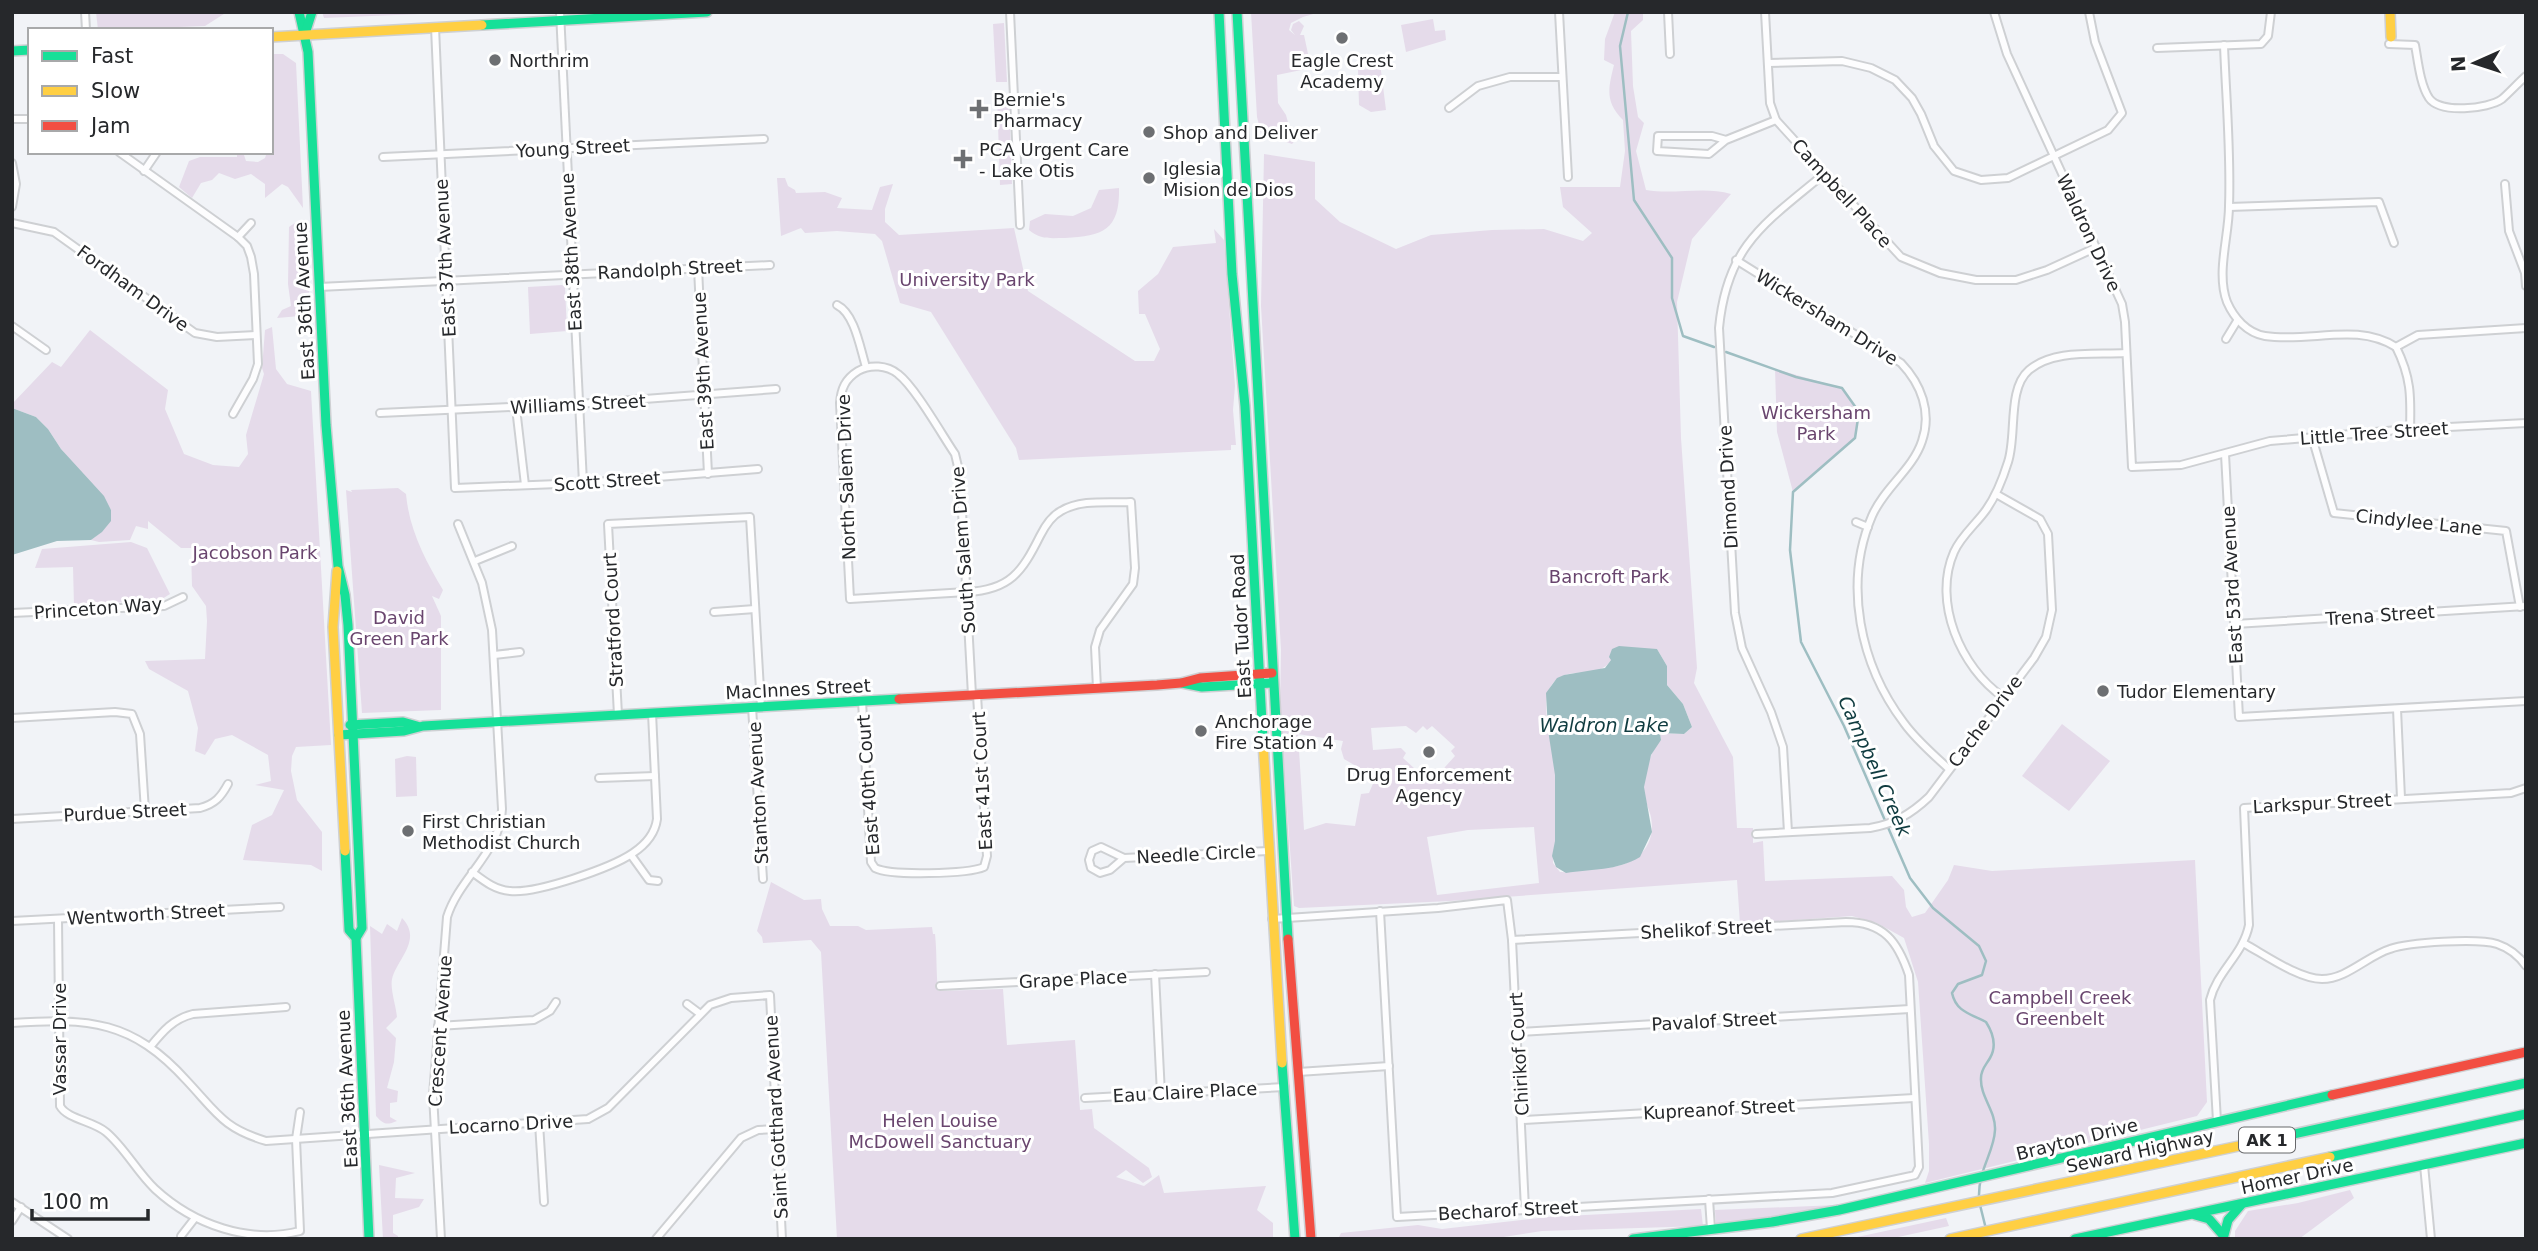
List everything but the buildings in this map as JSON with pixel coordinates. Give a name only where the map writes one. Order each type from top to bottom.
[{"type":"main road","name":"East 36th Avenue","points":[[299,12],[309,64],[326,425],[338,566],[347,615],[354,729],[362,928],[356,938],[369,1239]]},
{"type":"main road","points":[[305,35],[312,12]]},
{"type":"main road","points":[[273,37],[560,16],[707,12]]},
{"type":"main road","name":"East Tudor Road","points":[[1219,12],[1233,281],[1245,400],[1272,919],[1296,1239]]},
{"type":"main road","name":"East Tudor Road","points":[[1237,12],[1286,918],[1311,1239]]},
{"type":"main road","points":[[1237,32],[1243,12]]},
{"type":"main road","points":[[2390,12],[2390,41]]},
{"type":"main road","name":"East 36th Avenue","points":[[338,566],[333,618],[349,930],[356,938]]},
{"type":"main road","name":"MacInnes Street","points":[[339,730],[404,731],[417,726],[1181,683],[1200,678],[1273,678]]},
{"type":"main road","name":"Brayton Drive","points":[[1633,1239],[1839,1210],[2526,1052]]},
{"type":"main road","name":"Seward Highway","points":[[1801,1239],[2526,1083]]},
{"type":"main road","name":"AK 1","points":[[1951,1239],[2526,1114]]},
{"type":"main road","name":"Homer Drive","points":[[2075,1239],[2526,1143]]},
{"type":"main road","points":[[2223,1237],[2232,1212],[2244,1203]]},
{"type":"main road","points":[[2191,1214],[2209,1219],[2223,1237]]},
{"type":"street","points":[[1010,12],[1020,225]]},
{"type":"street","points":[[1559,12],[1568,177]]},
{"type":"street","points":[[1668,12],[1670,54]]},
{"type":"street","points":[[1726,140],[1712,136],[1658,136],[1657,151],[1709,154],[1726,140],[1776,120],[1770,103],[1765,12]]},
{"type":"street","name":"Waldron Drive","points":[[1994,12],[2007,54],[2122,304],[2132,467]]},
{"type":"street","points":[[1768,63],[1842,61],[1871,68],[1895,80],[1912,98],[1934,146],[1954,171],[1981,180],[2008,178],[2108,130],[2122,113],[2095,42],[2089,12]]},
{"type":"street","points":[[2158,48],[2260,44],[2268,36],[2272,12]]},
{"type":"street","name":"East 38th Avenue","points":[[560,16],[583,483]]},
{"type":"street","name":"East 37th Avenue","points":[[435,27],[455,488]]},
{"type":"street","points":[[2390,41],[2415,45],[2430,99],[2445,108],[2487,106],[2501,100],[2526,76]]},
{"type":"street","points":[[2224,46],[2230,207],[2223,274],[2226,300],[2237,321],[2261,335],[2291,339],[2356,334],[2380,337],[2396,347],[2407,369],[2411,397],[2410,429]]},
{"type":"street","points":[[1449,108],[1478,86],[1510,77],[1562,77]]},
{"type":"street","name":"Campbell Place","points":[[1776,120],[1901,257],[1940,273],[1976,280],[2016,280],[2048,270],[2095,248]]},
{"type":"street","name":"Young Street","points":[[383,157],[764,139]]},
{"type":"street","points":[[123,154],[247,246],[254,274],[258,364],[253,379],[233,414]]},
{"type":"street","points":[[144,170],[156,154]]},
{"type":"street","points":[[12,163],[16,184],[12,207]]},
{"type":"street","name":"Dimond Drive","points":[[1788,832],[1783,747],[1771,712],[1742,648],[1735,613],[1719,328],[1727,282],[1736,260],[1749,240],[1767,221],[1824,174]]},
{"type":"street","points":[[2505,184],[2509,231],[2525,273],[2526,286]]},
{"type":"street","points":[[2230,207],[2379,202],[2394,243]]},
{"type":"street","name":"Fordham Drive","points":[[12,223],[54,232],[195,332],[217,337],[256,335]]},
{"type":"street","points":[[238,237],[251,223]]},
{"type":"street","name":"Wickersham Drive","points":[[1736,260],[1901,363],[1916,382],[1926,416],[1923,440],[1911,461],[1883,496],[1868,527],[1857,580],[1862,629],[1871,663],[1886,696],[1920,743],[1949,769]]},
{"type":"street","name":"Randolph Street","points":[[319,286],[770,265]]},
{"type":"street","name":"East 39th Avenue","points":[[698,268],[708,474]]},
{"type":"street","points":[[837,304],[849,317],[866,367]]},
{"type":"street","points":[[2226,339],[2237,321]]},
{"type":"street","points":[[12,326],[46,350]]},
{"type":"street","points":[[2396,347],[2418,335],[2526,328]]},
{"type":"street","points":[[2003,697],[1987,686],[1963,652],[1952,624],[1946,584],[1954,553],[1996,494],[2012,451],[2015,398],[2021,378],[2032,368],[2052,358],[2126,353]]},
{"type":"street","name":"South Salem Drive","points":[[866,367],[889,369],[905,381],[955,454],[960,475],[975,695]]},
{"type":"street","name":"North Salem Drive","points":[[866,367],[849,377],[841,392],[850,599],[967,592]]},
{"type":"street","points":[[2014,373],[2021,378]]},
{"type":"street","name":"Williams Street","points":[[380,413],[704,397],[776,389]]},
{"type":"street","points":[[516,408],[524,485]]},
{"type":"street","name":"Little Tree Street","points":[[2132,467],[2181,465],[2270,441],[2410,429],[2526,423]]},
{"type":"street","name":"Cindylee Lane","points":[[2312,437],[2334,513],[2505,531],[2523,606]]},
{"type":"street","name":"East 53rd Avenue","points":[[2225,454],[2239,717],[2397,709]]},
{"type":"street","name":"Scott Street","points":[[455,488],[583,483],[758,469]]},
{"type":"street","name":"Cache Drive","points":[[1756,834],[1879,827],[1897,821],[1929,797],[2034,658],[2046,637],[2052,599],[2050,545],[2045,525],[2032,513],[1996,494]]},
{"type":"street","points":[[967,592],[989,590],[1006,584],[1027,562],[1045,526],[1062,510],[1078,504],[1131,502],[1135,568],[1133,584],[1103,622],[1100,630],[1095,647],[1097,688]]},
{"type":"street","name":"Stratford Court","points":[[618,715],[608,524],[750,517]]},
{"type":"street","name":"Stanton Avenue","points":[[750,517],[763,878]]},
{"type":"street","points":[[1856,522],[1868,527]]},
{"type":"street","name":"Crescent Avenue","points":[[440,1239],[434,1059],[447,917],[455,896],[495,837],[502,820],[494,654],[488,607],[475,561],[458,524]]},
{"type":"street","points":[[475,561],[512,546]]},
{"type":"street","name":"Princeton Way","points":[[12,613],[164,606],[183,597]]},
{"type":"street","name":"Trena Street","points":[[2235,624],[2523,606]]},
{"type":"street","points":[[714,612],[755,609]]},
{"type":"street","points":[[494,654],[520,652]]},
{"type":"street","name":"East 41st Court","points":[[875,868],[891,873],[968,871],[986,863],[987,843],[975,695]]},
{"type":"street","name":"East 40th Court","points":[[862,701],[870,854],[875,868]]},
{"type":"street","points":[[2401,798],[2397,709],[2526,701]]},
{"type":"street","points":[[12,718],[115,712],[132,714],[140,734],[145,811]]},
{"type":"street","points":[[472,872],[492,887],[517,892],[565,882],[631,855],[643,845],[656,828],[652,713]]},
{"type":"street","points":[[599,778],[655,776]]},
{"type":"street","name":"Purdue Street","points":[[12,819],[200,808],[211,805],[221,797],[228,784]]},
{"type":"street","name":"Larkspur Street","points":[[2245,944],[2249,914],[2244,808],[2511,793],[2526,788]]},
{"type":"street","name":"Needle Circle","points":[[1124,858],[1110,870],[1101,873],[1093,869],[1089,860],[1092,851],[1101,847],[1124,858],[1268,851]]},
{"type":"street","points":[[631,855],[649,880],[658,881]]},
{"type":"street","name":"Chirikof Court","points":[[1380,911],[1507,900],[1518,1032],[1525,1209]]},
{"type":"street","name":"Wentworth Street","points":[[12,921],[280,907]]},
{"type":"street","points":[[1272,919],[1380,911]]},
{"type":"street","name":"Becharof Street","points":[[1380,911],[1396,1217],[1843,1191],[1911,1176],[1915,1175],[1919,1167],[1914,1098]]},
{"type":"street","name":"Vassar Drive","points":[[58,919],[59,1099],[63,1112],[96,1125],[108,1133],[155,1189],[195,1217],[227,1230],[263,1236],[300,1231],[296,1139]]},
{"type":"street","name":"Shelikof Street","points":[[1512,940],[1857,922],[1877,929],[1900,951],[1909,975],[1910,1009]]},
{"type":"street","points":[[2217,1121],[2210,1000],[2216,981],[2245,944],[2299,973],[2323,979],[2344,973],[2390,948],[2412,944],[2493,943],[2515,954],[2526,966]]},
{"type":"street","name":"Grape Place","points":[[940,986],[1206,972]]},
{"type":"street","points":[[1155,974],[1161,1094]]},
{"type":"street","name":"Locarno Drive","points":[[12,1023],[59,1020],[93,1023],[150,1046],[170,1063],[224,1123],[243,1134],[266,1141],[588,1119],[608,1108],[699,1013],[710,1005],[731,998],[770,995]]},
{"type":"street","name":"Saint Gotthard Avenue","points":[[770,995],[782,1239]]},
{"type":"street","points":[[438,1026],[534,1020],[550,1011],[556,1002]]},
{"type":"street","points":[[687,1004],[699,1013]]},
{"type":"street","points":[[150,1046],[171,1023],[181,1017],[286,1007]]},
{"type":"street","points":[[1910,1009],[1914,1098]]},
{"type":"street","name":"Pavalof Street","points":[[1518,1032],[1910,1009]]},
{"type":"street","points":[[1298,1072],[1389,1066]]},
{"type":"street","name":"Eau Claire Place","points":[[1085,1098],[1285,1087]]},
{"type":"street","name":"Kupreanof Street","points":[[1523,1120],[1914,1098]]},
{"type":"street","points":[[296,1139],[300,1112]]},
{"type":"street","points":[[539,1123],[544,1202]]},
{"type":"street","points":[[656,1239],[741,1138],[758,1130],[776,1129]]},
{"type":"street","points":[[2424,1165],[2431,1239]]},
{"type":"street","points":[[1709,1199],[1711,1229]]},
{"type":"street","points":[[12,1202],[68,1239]]},
{"type":"street","points":[[12,1221],[21,1207]]},
{"type":"street","points":[[181,1236],[195,1217]]},
{"type":"green space","points":[[96,12],[227,12],[205,26],[98,28]]},
{"type":"green space","points":[[322,12],[468,12],[324,18]]},
{"type":"green space","points":[[1251,12],[1320,12],[1291,23],[1289,30],[1295,35],[1291,30],[1293,24],[1299,21],[1304,26],[1300,35],[1304,35],[1311,68],[1277,75],[1278,103],[1286,115],[1291,134],[1297,138],[1292,144],[1261,133],[1257,117]]},
{"type":"green space","points":[[1615,12],[1643,12],[1643,20],[1631,31],[1633,86],[1638,117],[1644,123],[1636,151],[1646,190],[1731,194],[1692,239],[1677,302],[1681,438],[1697,668],[1694,683],[1733,757],[1737,828],[1753,828],[1753,843],[1763,841],[1765,881],[1892,876],[1904,890],[1906,907],[1912,917],[1925,913],[1948,880],[1954,865],[1992,871],[2195,860],[2207,1102],[2197,1116],[1925,1183],[1929,1171],[1929,1144],[1918,982],[1904,938],[1877,923],[1852,916],[1740,924],[1737,880],[1450,901],[1299,908],[1294,906],[1280,708],[1281,650],[1261,306],[1264,154],[1315,162],[1315,199],[1340,222],[1396,249],[1431,235],[1492,230],[1544,229],[1583,241],[1592,233],[1563,207],[1560,187],[1620,187],[1625,151],[1623,120],[1611,101],[1610,81],[1614,65],[1604,60],[1605,39]],"holes":[[[1657,649],[1667,666],[1667,685],[1683,704],[1692,727],[1684,734],[1660,733],[1661,740],[1648,764],[1645,778],[1644,794],[1652,828],[1646,847],[1640,854],[1633,860],[1614,867],[1560,872],[1553,863],[1556,780],[1546,708],[1549,689],[1560,677],[1599,670],[1611,660]],[[1406,726],[1416,733],[1423,726],[1427,730],[1432,726],[1455,747],[1451,751],[1455,756],[1435,778],[1430,774],[1426,779],[1403,758],[1406,753],[1401,748],[1373,750],[1371,728]],[[1298,734],[1343,741],[1341,749],[1344,759],[1375,779],[1369,793],[1361,794],[1355,826],[1326,823],[1304,830]],[[1534,827],[1539,883],[1437,895],[1427,837],[1468,830]]]},
{"type":"green space","points":[[1433,19],[1435,31],[1445,30],[1446,40],[1406,52],[1401,25]]},
{"type":"green space","points":[[1004,23],[1007,82],[996,82],[993,24]]},
{"type":"green space","points":[[273,54],[283,54],[296,63],[303,208],[288,187],[282,184],[265,198],[265,184],[251,174],[235,179],[219,173],[212,180],[201,183],[192,198],[179,187],[189,161],[200,157],[237,157],[237,154],[244,154],[246,161],[258,162],[266,154],[273,154]]},
{"type":"green space","points":[[1380,63],[1386,110],[1371,112],[1359,105],[1358,70],[1372,69]]},
{"type":"green space","points":[[997,94],[1009,94],[1012,184],[1000,185]]},
{"type":"green space","name":"University Park","points":[[777,178],[785,178],[788,186],[796,193],[825,192],[842,198],[837,208],[872,210],[880,187],[893,184],[885,209],[885,222],[899,235],[1014,228],[1028,291],[1135,361],[1154,361],[1160,349],[1145,314],[1139,314],[1138,291],[1158,274],[1173,247],[1216,243],[1214,229],[1224,240],[1235,386],[1233,410],[1236,445],[1231,445],[1231,450],[1019,460],[1016,448],[931,312],[900,303],[882,241],[875,234],[837,231],[805,233],[801,228],[781,236]]},
{"type":"green space","points":[[1119,188],[1119,202],[1112,222],[1099,232],[1078,237],[1050,238],[1029,230],[1030,221],[1045,214],[1073,216],[1091,208],[1099,190]]},
{"type":"green space","points":[[299,220],[306,227],[310,308],[300,316],[277,318],[282,310],[291,306],[288,284],[289,227]]},
{"type":"green space","points":[[528,287],[565,287],[567,331],[530,334]]},
{"type":"green space","name":"Jacobson Park","points":[[272,327],[276,369],[287,384],[311,391],[331,745],[296,747],[291,771],[297,800],[322,832],[322,871],[311,865],[243,860],[252,825],[272,815],[284,790],[255,785],[271,781],[268,755],[232,735],[215,739],[205,755],[195,751],[198,728],[188,691],[149,669],[145,661],[205,659],[206,606],[192,586],[191,548],[181,548],[148,521],[148,529],[136,526],[130,540],[91,540],[106,527],[111,510],[48,429],[36,417],[12,408],[12,404],[52,362],[61,367],[90,330],[168,390],[165,409],[184,454],[213,465],[239,467],[248,454],[246,435],[264,374],[262,368],[265,330]]},
{"type":"green space","name":"Wickersham Park","points":[[1775,369],[1842,388],[1859,412],[1855,438],[1793,492],[1777,432]]},
{"type":"green space","name":"David Green Park","points":[[398,488],[406,494],[419,544],[443,590],[439,599],[432,596],[441,616],[441,710],[362,713],[346,490],[352,492],[351,490]]},
{"type":"green space","points":[[131,542],[147,548],[170,594],[162,599],[74,606],[73,567],[35,568],[42,549]]},
{"type":"green space","points":[[2062,724],[2110,761],[2069,811],[2022,776]]},
{"type":"green space","points":[[416,757],[417,796],[396,797],[395,759]]},
{"type":"green space","name":"Helen Louise McDowell Sanctuary","points":[[771,882],[804,900],[821,899],[822,909],[830,926],[858,926],[866,930],[932,927],[935,934],[938,991],[1003,989],[1007,1045],[1075,1040],[1080,1110],[1092,1109],[1094,1128],[1149,1168],[1152,1177],[1143,1183],[1126,1170],[1116,1177],[1144,1186],[1159,1175],[1164,1193],[1266,1186],[1257,1210],[1273,1223],[1273,1239],[837,1239],[821,952],[811,940],[763,943],[757,931]]},
{"type":"green space","points":[[402,918],[410,934],[407,949],[392,979],[397,1017],[386,1028],[396,1038],[394,1062],[387,1088],[398,1091],[397,1102],[390,1103],[390,1117],[397,1121],[388,1124],[376,1116],[370,926],[382,934],[387,924],[397,931]]},
{"type":"green space","points":[[379,1165],[415,1173],[396,1178],[395,1198],[424,1199],[419,1207],[393,1215],[393,1233],[398,1239],[383,1239]]},
{"type":"green space","points":[[2350,1190],[2354,1198],[2299,1239],[2235,1239],[2235,1231],[2248,1211],[2298,1203]]},
{"type":"green space","points":[[1837,1205],[1803,1214],[1716,1225],[1715,1210]]},
{"type":"green space","points":[[1701,1209],[1703,1226],[1542,1231],[1491,1239],[1338,1239],[1341,1233],[1418,1225],[1442,1229],[1547,1217]]},
{"type":"green space","points":[[1946,1218],[1949,1226],[1889,1239],[1848,1239]]},
{"type":"water","points":[[12,408],[36,417],[104,496],[111,510],[111,521],[91,540],[57,541],[12,555]]},
{"type":"water","name":"Waldron Lake","points":[[1619,646],[1657,649],[1667,666],[1667,685],[1683,704],[1692,727],[1684,734],[1660,733],[1661,740],[1651,755],[1644,787],[1652,832],[1640,857],[1613,867],[1566,873],[1556,867],[1552,856],[1555,841],[1555,775],[1546,693],[1557,678],[1564,675],[1605,668],[1611,660],[1609,657],[1612,649]]},
{"type":"waterway","name":"Campbell Creek","points":[[1628,12],[1620,46],[1634,200],[1672,258],[1672,298],[1683,336],[1714,347]]},
{"type":"waterway","name":"Campbell Creek","points":[[1726,352],[1796,377],[1842,388],[1859,412],[1855,438],[1793,492],[1790,550],[1801,642],[1844,726],[1910,878],[1933,908],[1979,946],[1986,961],[1982,975],[1958,984],[1952,993],[1961,1008],[1986,1022],[1993,1040],[1992,1053],[1983,1070],[1981,1085],[1995,1130],[1981,1178],[1979,1198]]},
{"type":"waterway","name":"Campbell Creek","points":[[1980,1205],[1986,1229]]},
{"type":"traffic: fast","points":[[299,12],[308,52],[326,425],[338,566],[348,625],[362,928],[356,938]]},
{"type":"traffic: fast","points":[[305,34],[312,12]]},
{"type":"traffic: fast","points":[[482,25],[707,12]]},
{"type":"traffic: fast","points":[[1219,12],[1232,274],[1245,406],[1263,741]]},
{"type":"traffic: fast","points":[[1237,12],[1288,939]]},
{"type":"traffic: fast","points":[[12,51],[28,50]]},
{"type":"traffic: fast","points":[[1182,683],[1202,687],[1273,683]]},
{"type":"traffic: fast","points":[[339,735],[404,731],[423,726],[899,699]]},
{"type":"traffic: fast","points":[[350,725],[403,722],[417,726]]},
{"type":"traffic: fast","points":[[345,851],[349,930],[356,938],[369,1239]]},
{"type":"traffic: fast","points":[[1282,1063],[1295,1239]]},
{"type":"traffic: fast","points":[[2253,1143],[2526,1083]]},
{"type":"traffic: fast","points":[[1633,1239],[1772,1222],[1839,1210],[2332,1095]]},
{"type":"traffic: fast","points":[[2330,1157],[2526,1114]]},
{"type":"traffic: fast","points":[[2075,1239],[2526,1143]]},
{"type":"traffic: fast","points":[[2223,1239],[2228,1220],[2241,1205]]},
{"type":"traffic: fast","points":[[2195,1215],[2209,1219],[2223,1235]]},
{"type":"traffic: slow","points":[[2390,12],[2391,37]]},
{"type":"traffic: slow","points":[[273,37],[482,25]]},
{"type":"traffic: slow","points":[[337,571],[333,627],[345,851]]},
{"type":"traffic: slow","points":[[1263,741],[1282,1063]]},
{"type":"traffic: slow","points":[[1801,1239],[2253,1143]]},
{"type":"traffic: slow","points":[[1950,1239],[2330,1157]]},
{"type":"traffic: jam","points":[[899,699],[1157,685],[1200,678],[1272,673]]},
{"type":"traffic: jam","points":[[1288,939],[1311,1239]]},
{"type":"traffic: jam","points":[[2332,1095],[2526,1052]]},
{"type":"place","name":"Eagle Crest Academy","points":[[1342,38]]},
{"type":"place","name":"Northrim","points":[[495,60]]},
{"type":"place","name":"Bernie's Pharmacy","points":[[979,109]]},
{"type":"place","name":"Shop and Deliver","points":[[1149,132]]},
{"type":"place","name":"PCA Urgent Care - Lake Otis","points":[[963,159]]},
{"type":"place","name":"Iglesia Mision de Dios","points":[[1149,178]]},
{"type":"place","name":"Tudor Elementary","points":[[2103,691]]},
{"type":"place","name":"Anchorage Fire Station 4","points":[[1201,731]]},
{"type":"place","name":"Drug Enforcement Agency","points":[[1429,752]]},
{"type":"place","name":"First Christian Methodist Church","points":[[408,831]]},
{"type":"park label","name":"Bancroft Park","points":[[1609,576]]},
{"type":"park label","name":"Campbell Creek Greenbelt","points":[[2060,1007]]}]
